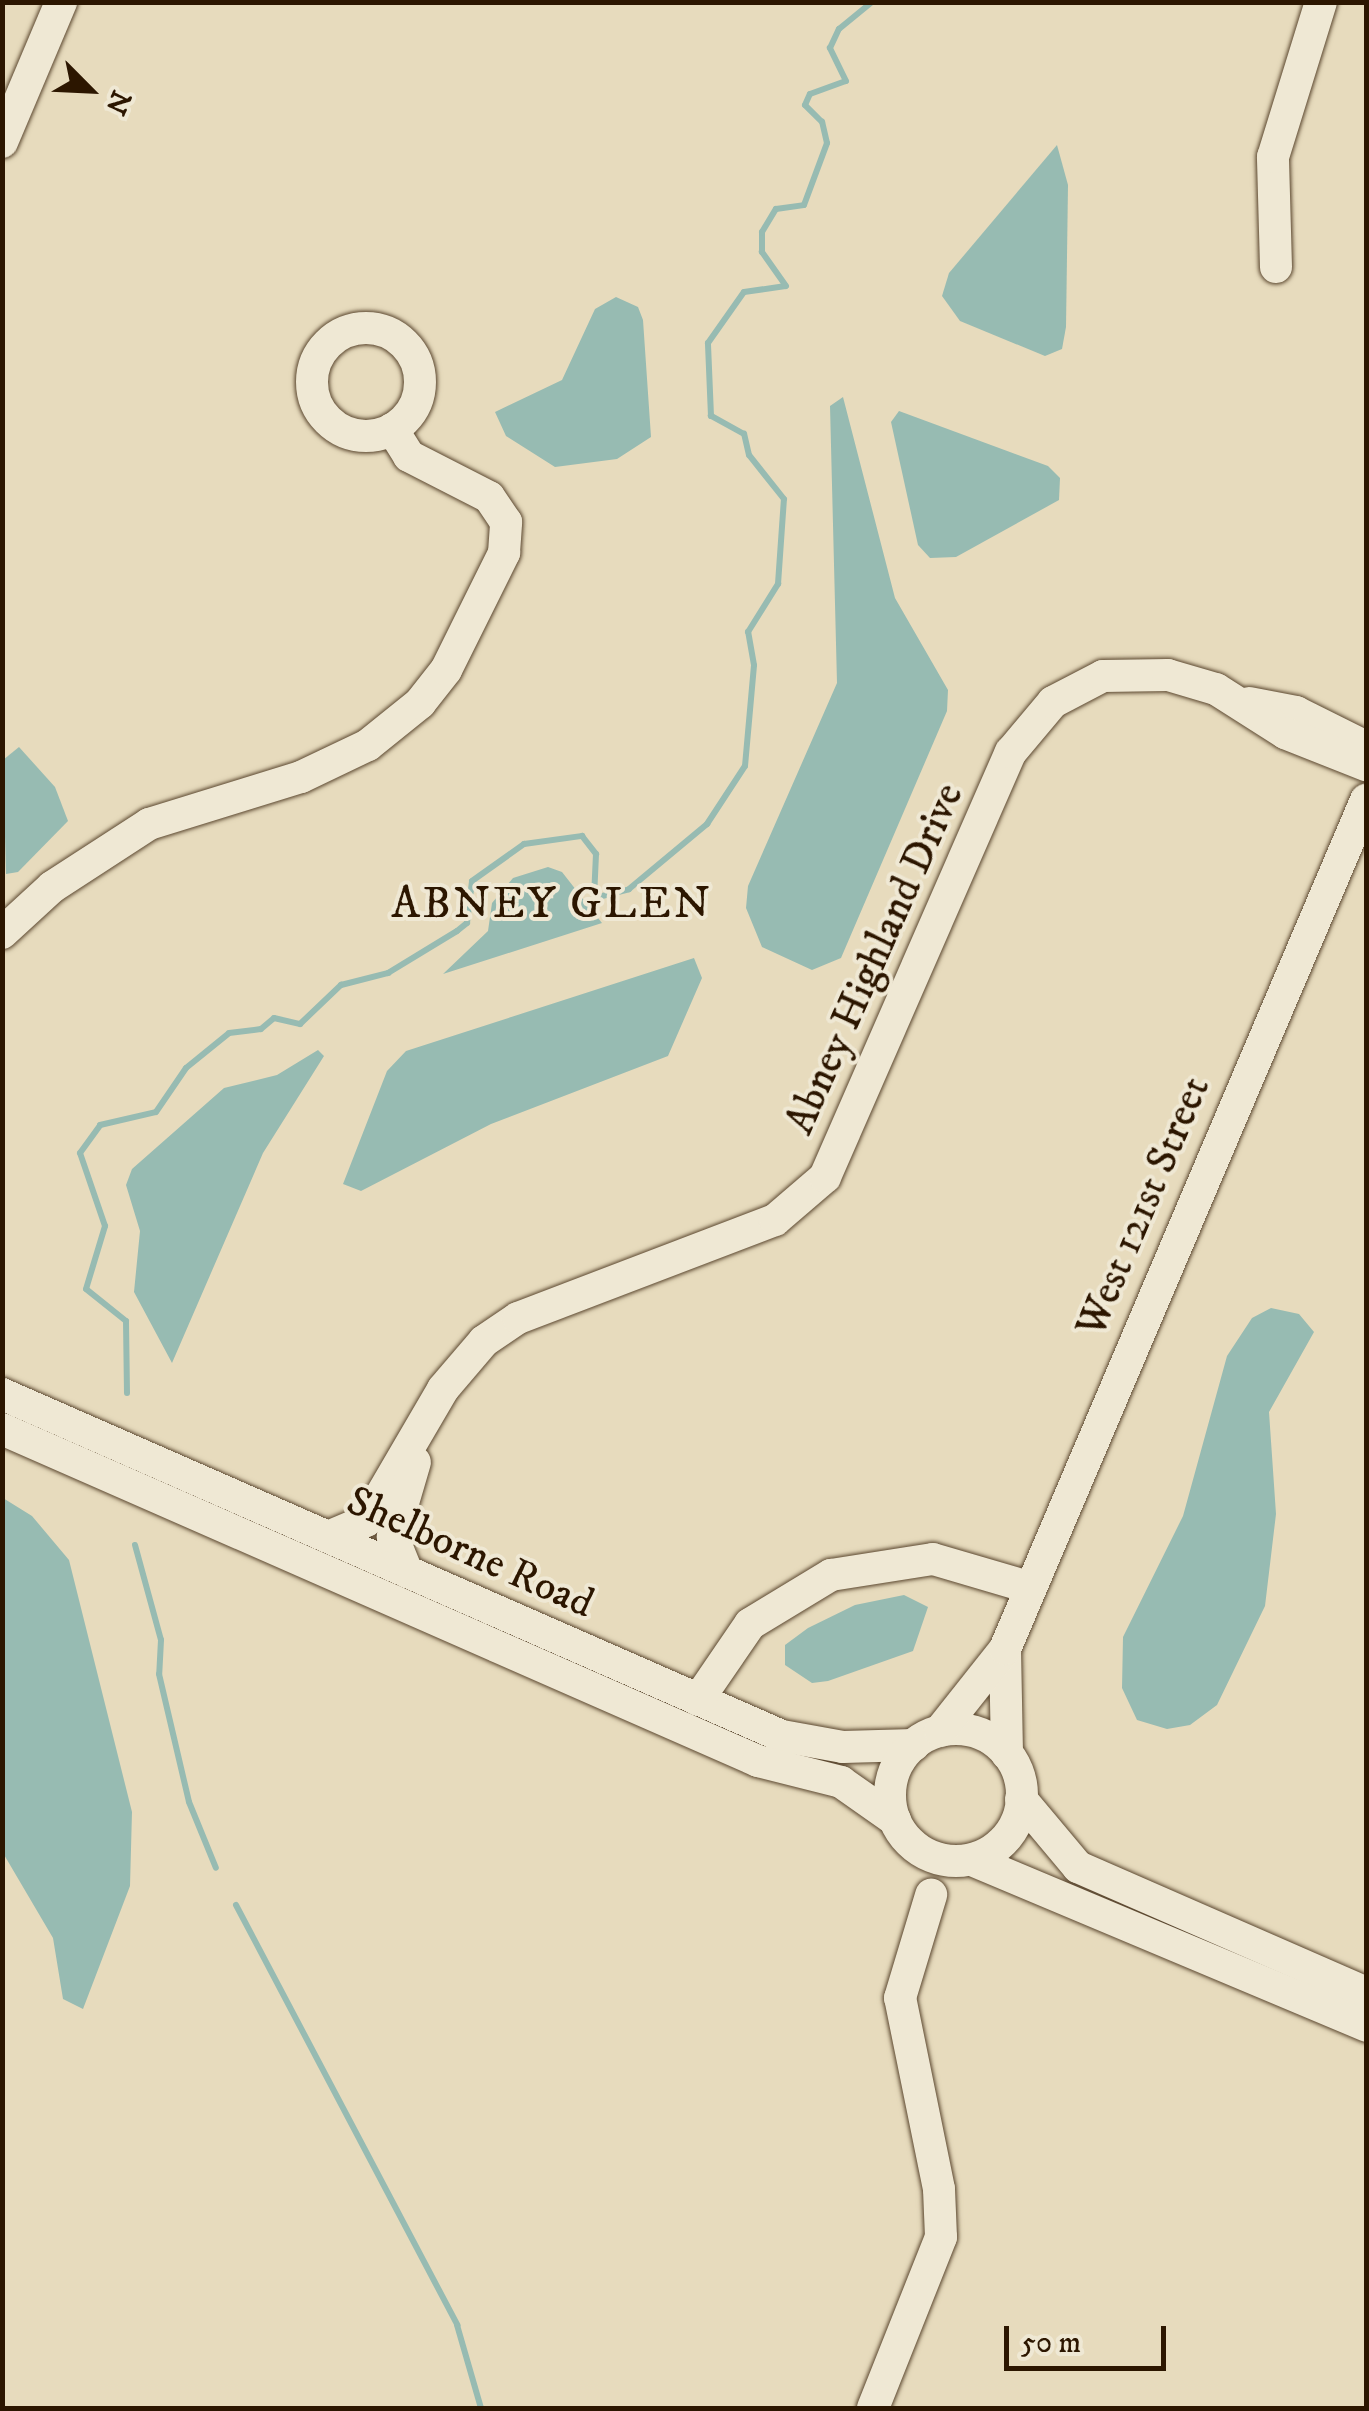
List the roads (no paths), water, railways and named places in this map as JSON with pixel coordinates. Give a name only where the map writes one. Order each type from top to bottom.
[{"type":"street","points":[[2,142],[61,2]]},
{"type":"street","points":[[1276,268],[1274,157],[1321,2]]},
{"type":"street","points":[[2,934],[52,887],[148,824],[301,777],[368,745],[446,670],[504,553],[506,522],[489,497],[409,456],[392,430]]},
{"type":"street","name":"Abney Highland Drive","points":[[328,1537],[366,1522],[460,1364],[518,1318],[775,1220],[825,1177],[1011,752],[1045,709],[1088,680],[1144,672],[1245,702],[1296,712],[1366,746]]},
{"type":"street","name":"Abney Highland Drive","points":[[1245,702],[1285,733],[1366,764]]},
{"type":"street","name":"West 121st Street","points":[[927,1738],[1004,1649],[1366,800]]},
{"type":"street","name":"Shelborne Road","points":[[2,1394],[698,1700],[806,1742],[927,1738]]},
{"type":"street","name":"Abney Highland Drive","points":[[406,1572],[396,1556],[394,1524],[428,1414]]},
{"type":"street","name":"Shelborne Road","points":[[2,1429],[758,1761],[840,1782],[895,1820]]},
{"type":"street","points":[[698,1700],[750,1624],[831,1575],[933,1558],[1028,1587]]},
{"type":"street","name":"West 121st Street","points":[[1004,1649],[1007,1754]]},
{"type":"street","points":[[931,1895],[920,1885],[917,1849],[895,1820],[893,1776],[927,1738],[981,1734],[1007,1754],[1021,1798],[1078,1866],[1366,1992]]},
{"type":"street","points":[[931,1895],[944,1892],[968,1860],[1009,1834],[1021,1798]]},
{"type":"street","points":[[917,1849],[968,1860],[1366,2026]]},
{"type":"street","points":[[873,2408],[941,2238],[900,1998],[931,1895]]},
{"type":"water","points":[[1057,145],[1068,185],[1066,327],[1062,349],[1045,356],[960,321],[942,296],[949,273]]},
{"type":"water","points":[[616,297],[638,307],[643,320],[651,437],[617,459],[555,467],[506,436],[495,412],[562,380],[595,309]]},
{"type":"water","points":[[843,397],[895,598],[948,690],[947,711],[841,958],[812,970],[762,947],[746,908],[748,886],[837,683],[830,406]]},
{"type":"water","points":[[899,411],[1048,466],[1060,478],[1059,500],[956,557],[930,558],[918,545],[891,422]]},
{"type":"water","points":[[19,747],[55,787],[68,821],[18,872],[6,874],[3,760]]},
{"type":"water","points":[[548,867],[562,872],[602,923],[443,974],[488,931],[492,903],[513,878]]},
{"type":"water","points":[[694,958],[702,978],[668,1056],[491,1124],[361,1191],[343,1184],[387,1071],[406,1051]]},
{"type":"water","points":[[318,1050],[324,1056],[263,1153],[172,1363],[134,1292],[140,1231],[126,1185],[132,1169],[224,1088],[277,1075]]},
{"type":"water","points":[[1271,1308],[1299,1314],[1314,1332],[1269,1412],[1276,1514],[1265,1606],[1217,1705],[1190,1725],[1167,1729],[1137,1720],[1122,1688],[1123,1637],[1183,1516],[1227,1356],[1252,1318]]},
{"type":"water","points":[[3,1498],[32,1516],[69,1560],[132,1812],[130,1886],[83,2009],[63,1999],[53,1938],[3,1853]]},
{"type":"water","points":[[904,1595],[928,1607],[913,1651],[812,1683],[785,1665],[785,1645],[808,1628],[855,1605]]},
{"type":"waterway","points":[[127,1393],[126,1321],[86,1289],[105,1226],[80,1153],[100,1125],[156,1112],[186,1068],[229,1033],[261,1029],[274,1018],[300,1024],[341,985],[388,973],[457,931],[467,923],[472,881],[524,844],[582,836],[596,854],[594,898],[629,889],[707,824],[745,766],[754,665],[748,632],[778,584],[784,499],[749,455],[744,434],[711,416],[708,343],[744,292],[786,286],[762,252],[762,232],[776,209],[804,205],[827,143],[822,122],[805,105],[810,94],[846,81],[830,48],[839,29],[872,2]]},
{"type":"waterway","points":[[135,1545],[161,1640],[159,1674],[189,1802],[216,1868]]},
{"type":"waterway","points":[[236,1905],[457,2325],[481,2408]]},
{"type":"district","name":"ABNEY GLEN","points":[[552,905]]}]
